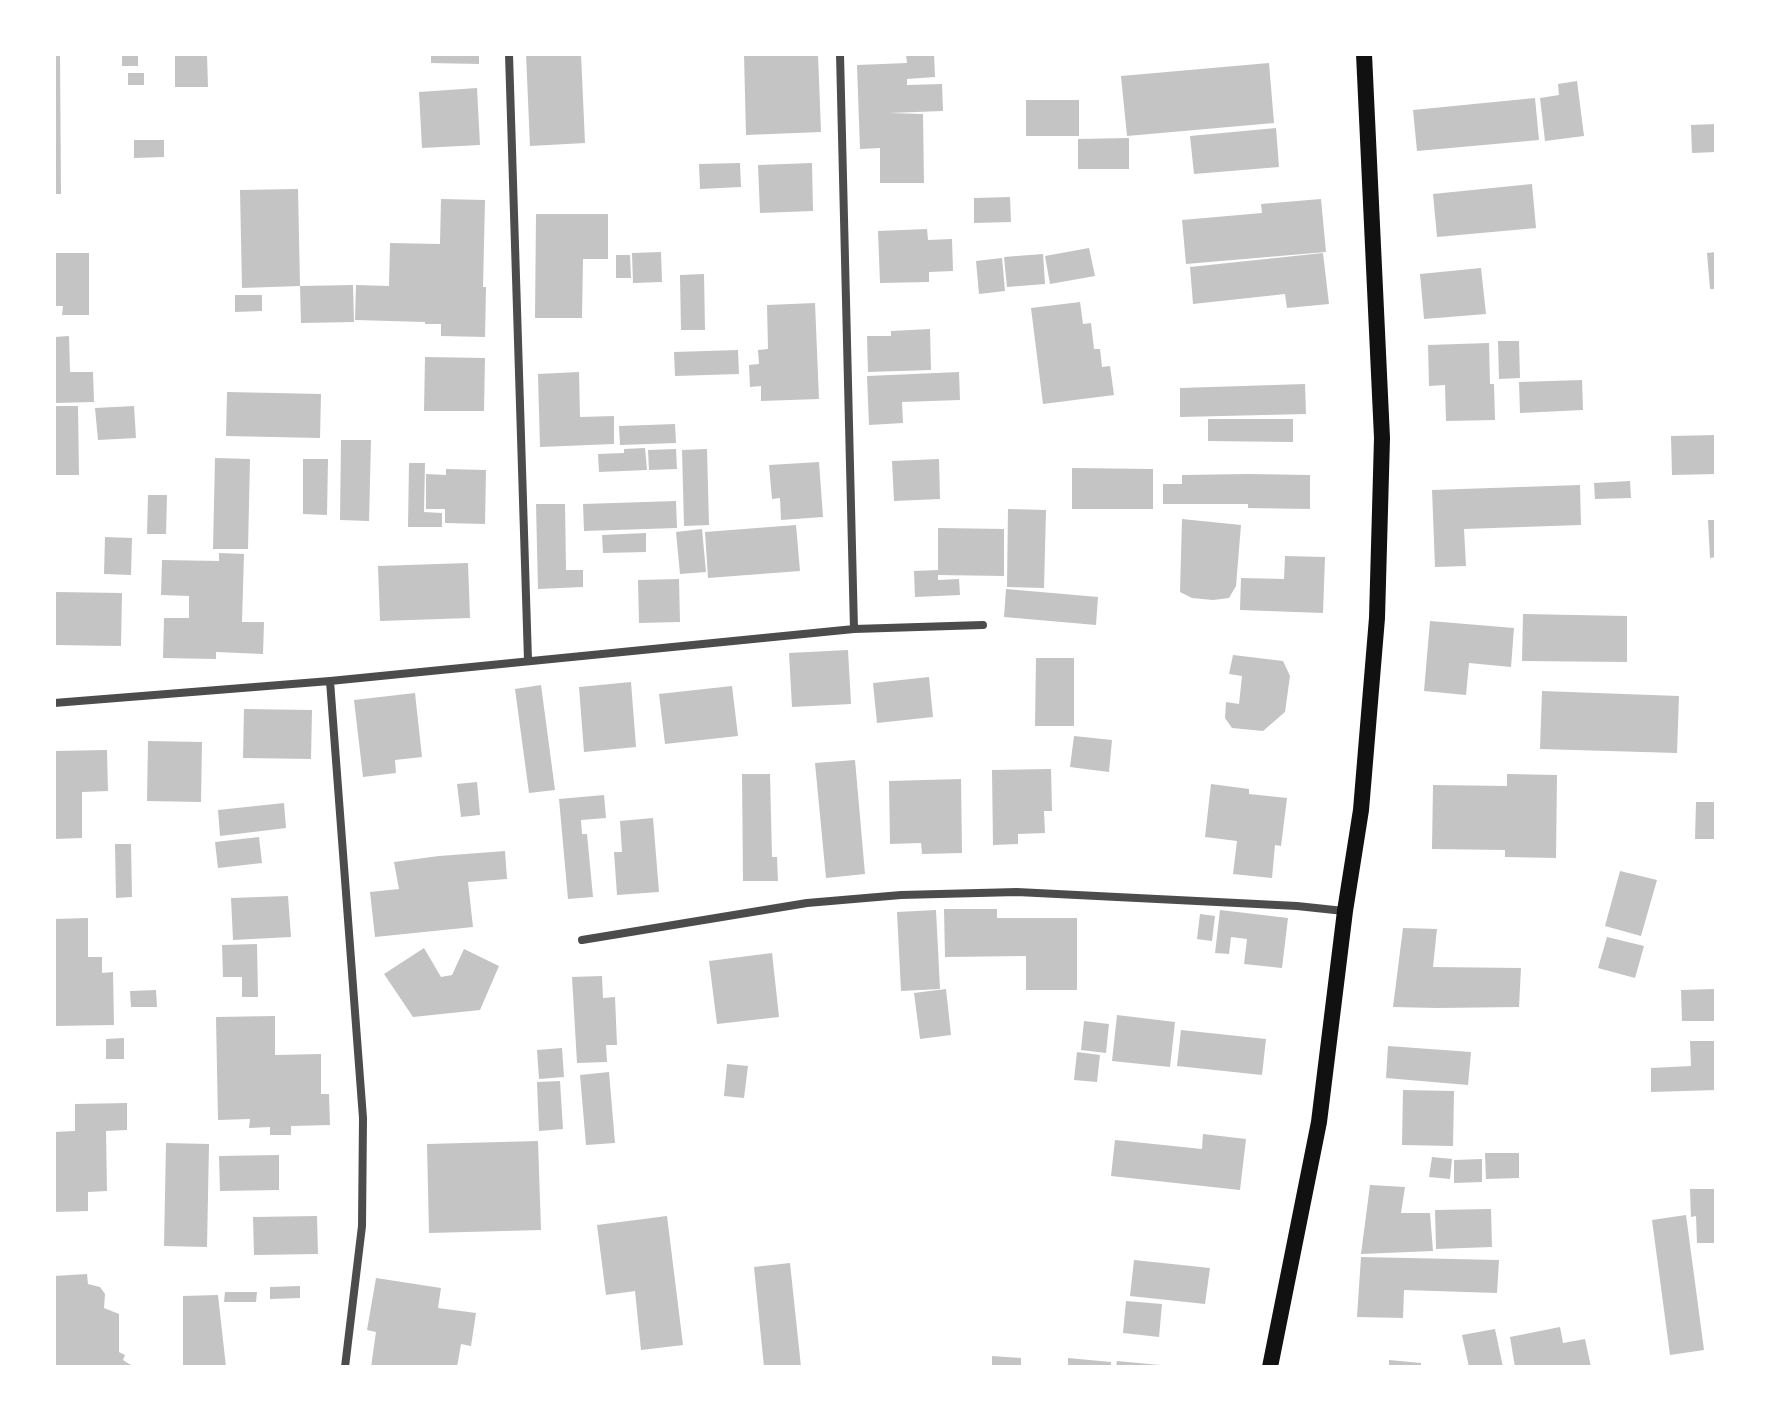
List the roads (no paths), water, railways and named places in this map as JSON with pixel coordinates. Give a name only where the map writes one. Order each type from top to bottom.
[{"type":"main road","points":[[1270,1367],[1319,1122],[1361,810],[1377,618],[1382,438],[1364,54]]},
{"type":"street","points":[[509,54],[528,660]]},
{"type":"street","points":[[840,54],[854,629]]},
{"type":"street","points":[[54,703],[330,681],[854,629],[983,625]]},
{"type":"street","points":[[330,681],[363,1118],[362,1226],[345,1367]]},
{"type":"street","points":[[582,940],[807,903],[901,895],[1017,892],[1345,911]]}]
